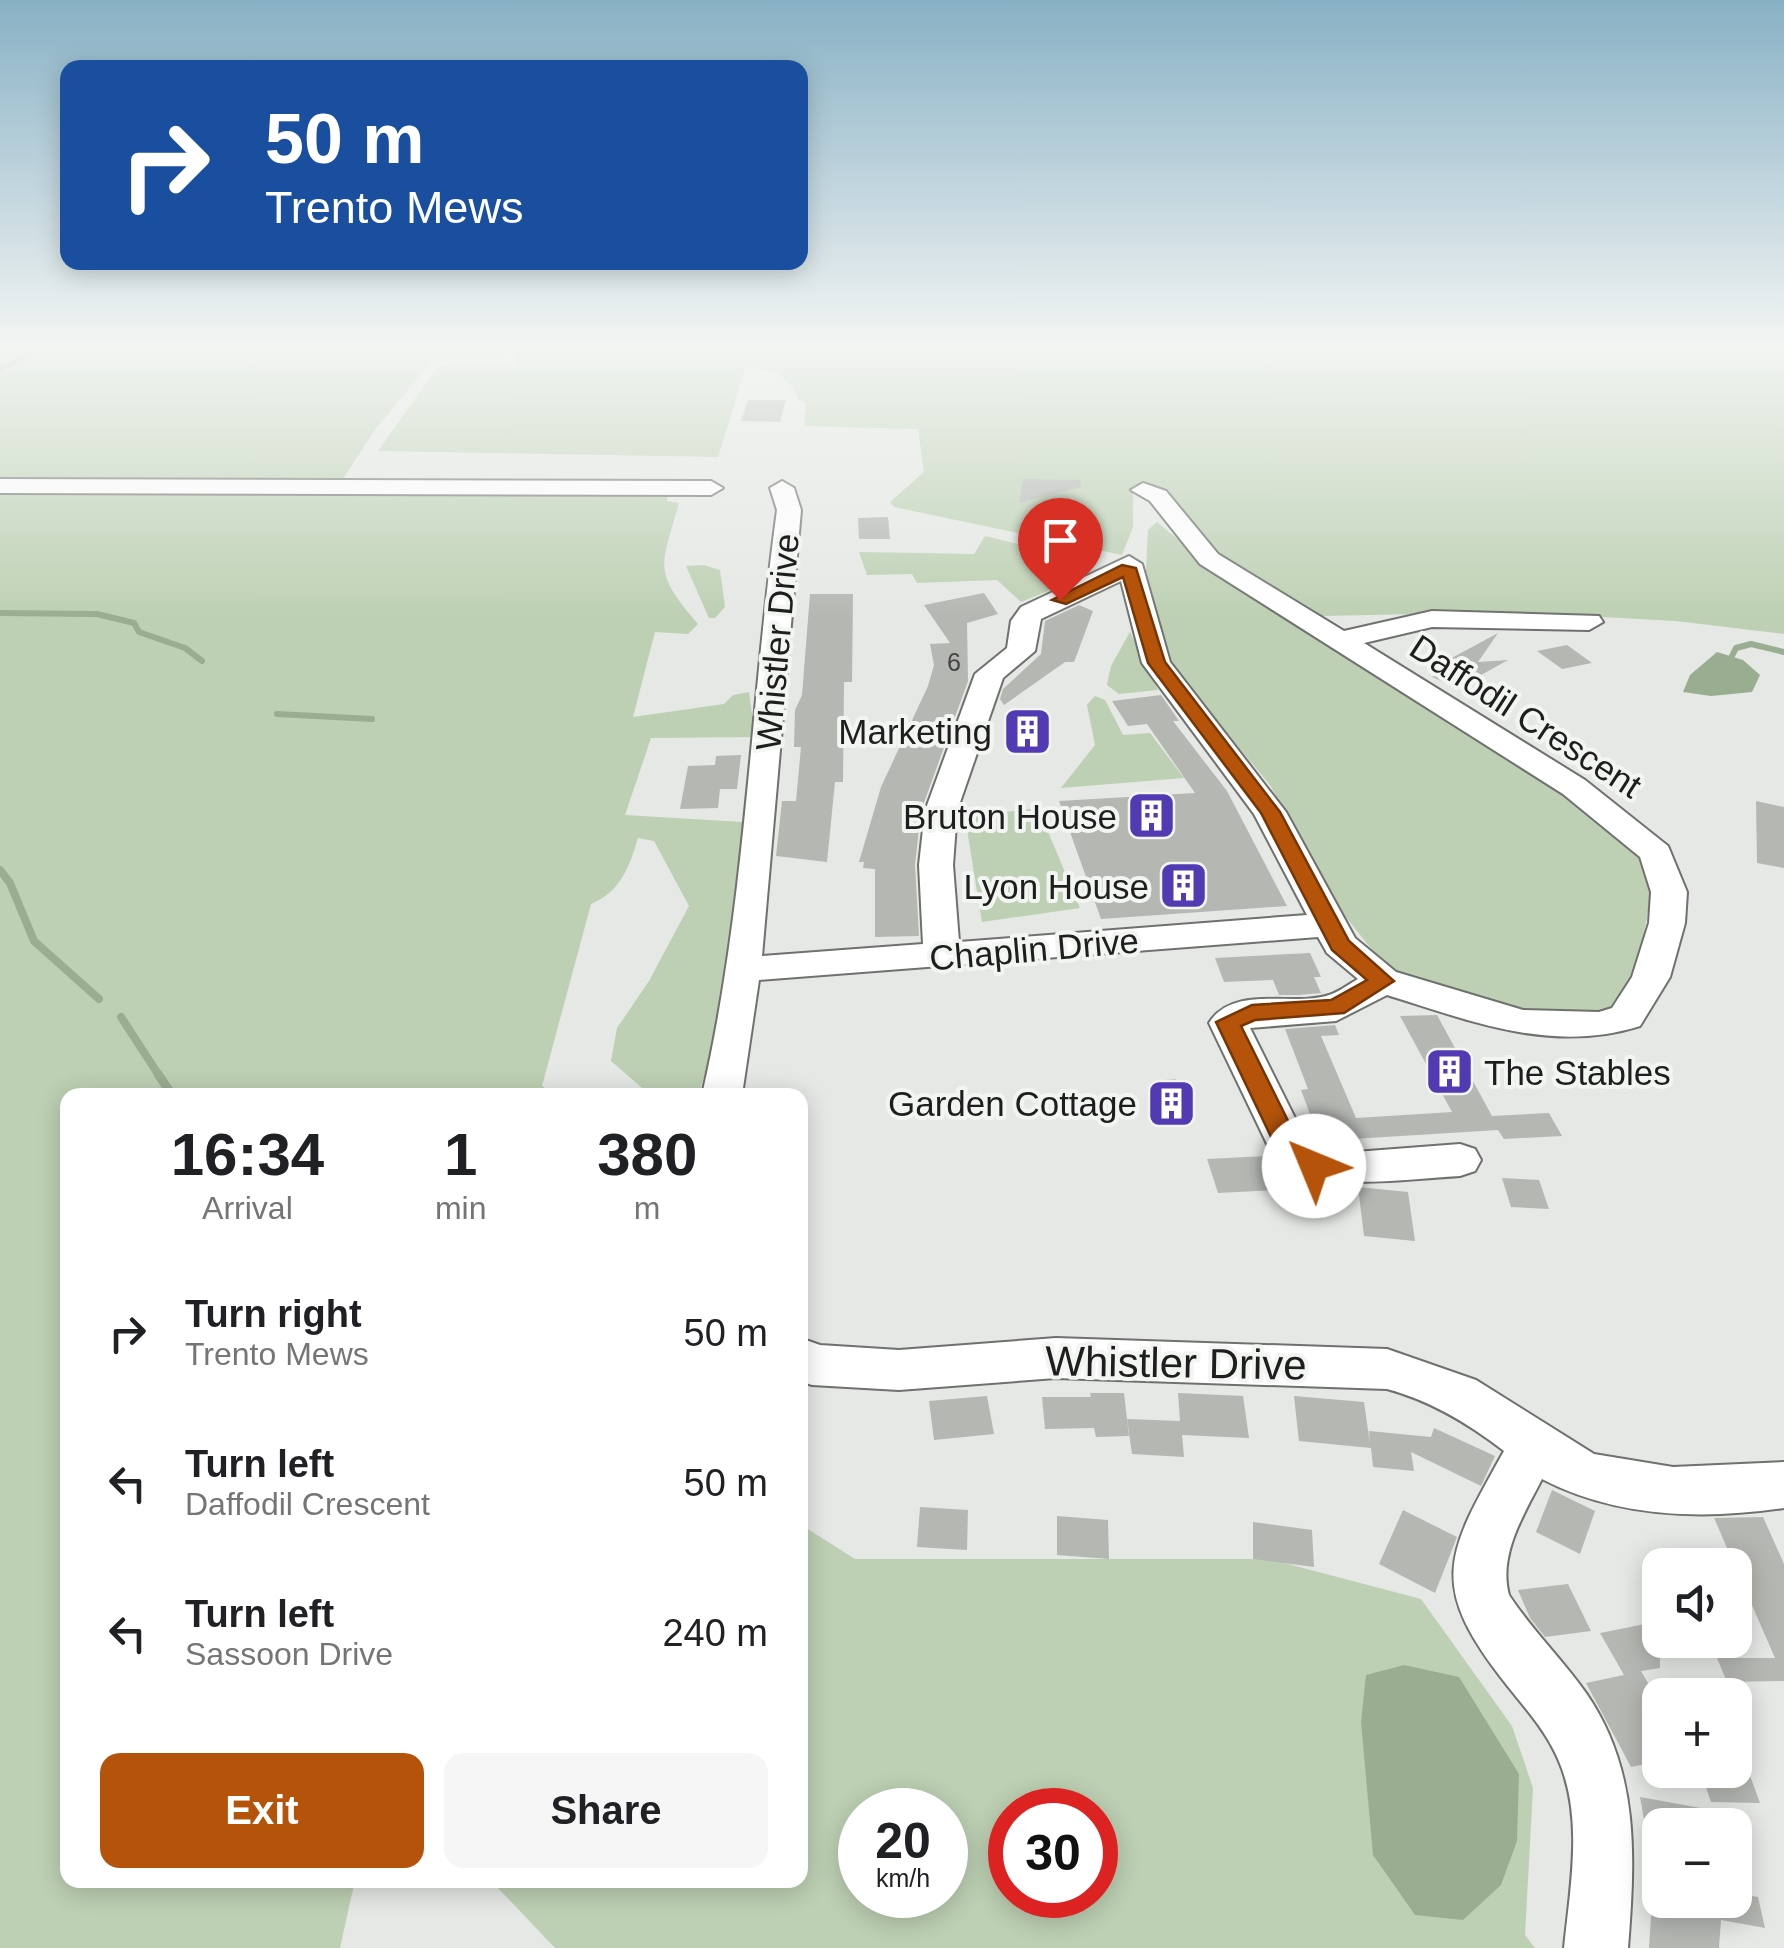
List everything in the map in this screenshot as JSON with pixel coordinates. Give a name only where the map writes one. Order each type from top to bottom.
[{"type":"street","points":[[0,486],[711,488]]},
{"type":"street","name":"Whistler Drive","points":[[724,1088],[733,1044],[765,774],[772,649],[789,510],[782,488]]},
{"type":"street","name":"Daffodil Crescent","points":[[942,957],[936,865],[941,810],[990,674],[1022,651],[1025,621],[1031,614],[1128,566],[1156,663],[1270,812],[1340,945],[1383,981],[1522,1023],[1568,1027],[1614,1023],[1638,1002],[1650,977],[1667,922],[1669,892],[1656,853],[1574,787],[1208,558],[1158,496],[1143,490]]},
{"type":"street","points":[[1337,642],[1432,619],[1588,622]]},
{"type":"street","name":"Chaplin Drive","points":[[740,970],[1328,925]]},
{"type":"street","points":[[1383,981],[1336,1008],[1252,1013],[1228,1022],[1294,1160],[1314,1166],[1356,1166],[1460,1160]]},
{"type":"street","name":"Whistler Drive","points":[[808,1363],[900,1370],[1056,1358],[1386,1369],[1426,1379],[1466,1398],[1566,1466],[1628,1487],[1784,1486]]},
{"type":"street","points":[[1533,1446],[1490,1536],[1478,1579],[1492,1617],[1570,1720],[1594,1772],[1606,1824],[1596,1948]]},
{"type":"shaded area","points":[[0,436],[371,436],[341,482],[0,482]]},
{"type":"shaded area","points":[[389,436],[724,436],[718,457],[378,451]]},
{"type":"shaded area","points":[[919,436],[1784,436],[1784,634],[1676,621],[1510,612],[1322,616],[1220,555],[1161,493],[1133,490],[1133,527],[1122,555],[894,507],[890,502],[924,472]]},
{"type":"shaded area","points":[[0,493],[668,493],[667,501],[679,503],[664,568],[673,591],[698,624],[688,634],[655,632],[633,717],[724,704],[733,695],[749,692],[755,737],[651,738],[625,815],[742,822],[748,837],[716,1042],[700,1088],[642,1088],[611,1061],[617,1028],[649,981],[689,906],[654,841],[638,838],[622,878],[609,893],[591,904],[542,1086],[545,1088],[60,1088],[60,1888],[353,1888],[340,1948],[0,1948]]},
{"type":"shaded area","points":[[1157,522],[1204,561],[1581,798],[1645,848],[1655,875],[1631,1000],[1596,1012],[1529,1012],[1389,971],[1341,911],[1270,785],[1167,662],[1145,589],[1148,530]]},
{"type":"shaded area","points":[[985,536],[1067,556],[1086,567],[1069,582],[1021,602],[997,580],[917,583],[912,574],[867,575],[859,552],[974,554]]},
{"type":"shaded area","points":[[704,565],[720,570],[725,607],[715,618],[709,618],[686,566]]},
{"type":"shaded area","points":[[1130,632],[1158,690],[1119,694],[1107,685],[1111,666]]},
{"type":"shaded area","points":[[1717,652],[1743,660],[1760,675],[1752,692],[1711,696],[1683,692],[1690,675]]},
{"type":"shaded area","points":[[1095,696],[1105,700],[1123,735],[1150,733],[1184,778],[1061,788],[1095,745],[1087,705]]},
{"type":"shaded area","points":[[1038,808],[1080,908],[982,922],[965,817]]},
{"type":"shaded area","points":[[808,1529],[855,1559],[1269,1559],[1421,1599],[1512,1726],[1533,1788],[1525,1935],[1535,1948],[555,1948],[498,1888],[808,1888]]},
{"type":"shaded area","points":[[1404,1665],[1459,1677],[1519,1774],[1517,1841],[1501,1885],[1463,1920],[1415,1915],[1373,1855],[1361,1722],[1366,1675]]},
{"type":"building","points":[[1023,479],[1080,480],[1081,487],[1019,503]]},
{"type":"building","points":[[888,517],[890,539],[859,539],[858,518]]},
{"type":"building","points":[[984,593],[998,614],[967,623],[968,681],[921,811],[915,865],[919,936],[875,937],[875,869],[863,868],[864,862],[859,862],[881,787],[928,686],[934,665],[930,644],[950,643],[924,605]]},
{"type":"building","points":[[810,594],[853,594],[852,682],[844,682],[843,782],[835,782],[827,862],[776,856],[782,801],[796,801],[801,747],[794,747],[795,710],[802,695]]},
{"type":"building","points":[[1079,605],[1093,611],[1074,662],[1065,662],[1004,705],[1000,699],[1003,689],[1041,654],[1045,621]]},
{"type":"building","points":[[1498,633],[1478,662],[1508,660],[1458,688],[1432,677],[1443,671],[1435,667]]},
{"type":"building","points":[[1567,645],[1592,663],[1562,669],[1537,651]]},
{"type":"building","points":[[1161,695],[1179,721],[1173,721],[1227,791],[1287,906],[1101,919],[1059,801],[1195,793],[1147,724],[1128,726],[1112,701]]},
{"type":"building","points":[[741,755],[737,789],[720,789],[718,808],[680,809],[688,766],[715,765],[716,756]]},
{"type":"building","points":[[1756,801],[1784,807],[1784,868],[1757,863]]},
{"type":"building","points":[[1310,953],[1321,977],[1314,977],[1321,993],[1279,995],[1273,980],[1224,982],[1215,958]]},
{"type":"building","name":"The Stables","points":[[1437,1015],[1492,1116],[1549,1113],[1562,1136],[1504,1139],[1498,1130],[1320,1141],[1301,1090],[1308,1089],[1285,1029],[1335,1025],[1339,1035],[1321,1036],[1356,1118],[1452,1112],[1400,1016]]},
{"type":"building","name":"Garden Cottage","points":[[1176,1079],[1191,1125],[1167,1126],[1153,1081]]},
{"type":"building","points":[[1266,1156],[1277,1190],[1218,1193],[1207,1159]]},
{"type":"building","points":[[1502,1178],[1539,1180],[1549,1209],[1511,1207]]},
{"type":"building","points":[[1358,1187],[1408,1192],[1415,1241],[1364,1236]]},
{"type":"building","points":[[1090,1393],[1124,1393],[1129,1436],[1096,1437],[1094,1428],[1045,1429],[1042,1397],[1091,1397]]},
{"type":"building","points":[[1178,1393],[1243,1396],[1249,1438],[1182,1435],[1184,1457],[1132,1454],[1127,1419],[1180,1421]]},
{"type":"building","points":[[987,1396],[994,1434],[934,1440],[929,1401]]},
{"type":"building","points":[[1294,1396],[1364,1402],[1370,1444],[1369,1431],[1431,1437],[1434,1428],[1495,1456],[1481,1486],[1411,1452],[1414,1471],[1373,1467],[1371,1448],[1299,1441]]},
{"type":"building","points":[[1552,1490],[1595,1511],[1580,1554],[1536,1532]]},
{"type":"building","points":[[920,1507],[968,1510],[967,1550],[917,1547]]},
{"type":"building","points":[[1403,1510],[1457,1537],[1435,1593],[1379,1564]]},
{"type":"building","points":[[1057,1516],[1108,1520],[1109,1559],[1057,1555]]},
{"type":"building","points":[[1763,1517],[1784,1564],[1784,1681],[1725,1678],[1717,1658],[1775,1658],[1752,1605],[1752,1548],[1727,1548],[1714,1518]]},
{"type":"building","points":[[1253,1522],[1312,1530],[1314,1567],[1253,1559]]},
{"type":"building","points":[[1568,1584],[1591,1631],[1545,1637],[1530,1618],[1518,1590]]},
{"type":"building","points":[[1642,1625],[1642,1658],[1660,1658],[1660,1668],[1641,1671],[1645,1678],[1642,1678],[1642,1765],[1631,1767],[1586,1683],[1624,1675],[1600,1633]]},
{"type":"building","points":[[1752,1781],[1760,1803],[1711,1802],[1706,1788],[1752,1788]]},
{"type":"building","points":[[1640,1797],[1701,1808],[1642,1808]]},
{"type":"building","points":[[1752,1896],[1758,1897],[1765,1928],[1721,1920],[1719,1948],[1649,1948],[1651,1918],[1752,1918]]},
{"type":"waterway","points":[[0,613],[97,614],[134,623],[139,632],[185,648],[202,661]]},
{"type":"waterway","points":[[1732,656],[1736,648],[1751,644],[1784,652]]},
{"type":"waterway","points":[[277,714],[372,719]]},
{"type":"waterway","points":[[0,870],[10,883],[34,941],[99,999]]},
{"type":"waterway","points":[[121,1017],[160,1077]]},
{"type":"waterway","points":[[160,1077],[167,1088]]},
{"type":"place","name":"Marketing","points":[[1027,731]]},
{"type":"place","name":"Bruton House","points":[[1152,816]]},
{"type":"place","name":"Lyon House","points":[[1184,886]]},
{"type":"place","name":"The Stables","points":[[1449,1072]]},
{"type":"place","name":"Garden Cottage","points":[[1172,1103]]},
{"type":"route","points":[[1060,600],[1128,568],[1156,663],[1270,812],[1340,945],[1383,981],[1336,1008],[1252,1013],[1228,1022],[1294,1160],[1314,1166]]}]
